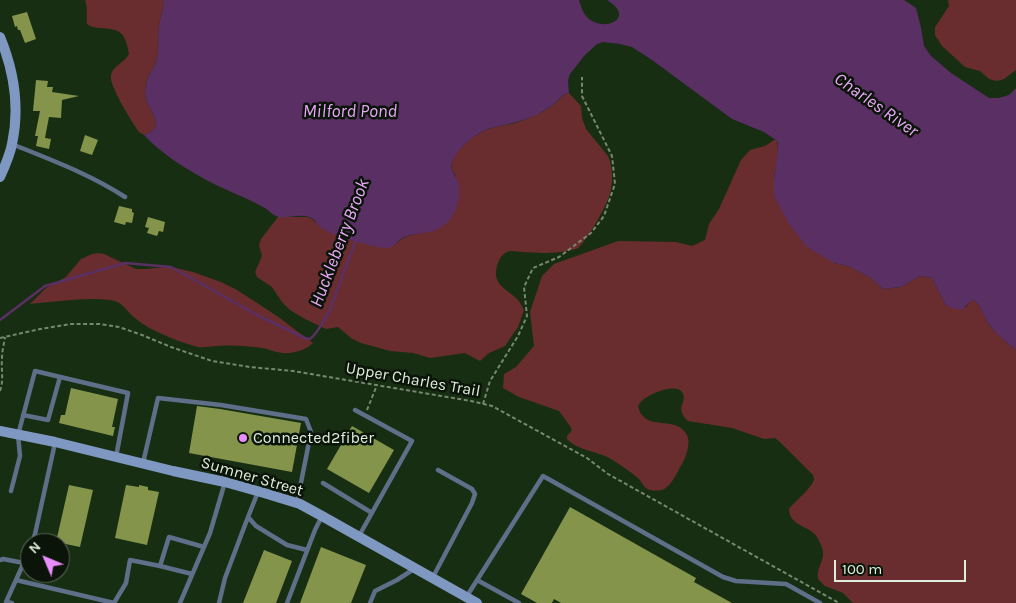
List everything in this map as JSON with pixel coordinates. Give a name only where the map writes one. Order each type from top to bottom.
[{"type":"street","points":[[0,37],[8,56],[15,90],[16,108],[12,144],[8,160],[0,177]]},
{"type":"street","name":"Sumner Street","points":[[0,431],[224,482],[298,504],[359,536],[476,603]]},
{"type":"lane","points":[[12,144],[90,176],[125,197]]},
{"type":"lane","points":[[11,491],[20,456],[18,435],[35,371],[128,393],[116,457]]},
{"type":"lane","points":[[23,415],[48,420],[60,377]]},
{"type":"lane","points":[[143,463],[158,398],[306,418],[311,432],[298,504]]},
{"type":"lane","points":[[355,410],[412,442],[359,536]]},
{"type":"lane","points":[[35,533],[55,442]]},
{"type":"lane","points":[[432,578],[472,503],[474,494],[472,489],[438,470]]},
{"type":"lane","points":[[466,597],[543,476],[722,577],[736,581],[786,584],[820,603]]},
{"type":"lane","points":[[180,603],[210,534],[224,482]]},
{"type":"lane","points":[[323,483],[372,513]]},
{"type":"lane","points":[[219,603],[225,578],[259,491]]},
{"type":"lane","points":[[287,603],[322,516]]},
{"type":"lane","points":[[248,517],[256,526],[287,545],[307,550]]},
{"type":"lane","points":[[160,566],[169,537],[204,547]]},
{"type":"lane","points":[[0,560],[20,562]]},
{"type":"lane","points":[[16,580],[114,603],[126,583],[130,560],[192,574]]},
{"type":"lane","points":[[370,603],[375,590],[397,580],[415,568]]},
{"type":"lane","points":[[6,602],[20,572]]},
{"type":"lane","points":[[477,580],[519,603]]},
{"type":"lane","points":[[0,600],[12,603]]},
{"type":"path","points":[[483,404],[490,381],[518,336],[527,316],[524,287],[533,268],[558,257],[591,233],[604,216],[615,184],[612,156],[582,96],[582,77]]},
{"type":"path","name":"Upper Charles Trail","points":[[0,338],[71,324],[100,324],[119,327],[212,361],[377,384],[492,406],[587,458],[608,474],[839,603]]},
{"type":"path","points":[[0,391],[3,371],[1,360],[5,337]]},
{"type":"path","points":[[364,415],[377,384]]},
{"type":"shaded area","points":[[85,0],[164,0],[158,30],[157,57],[147,80],[145,93],[156,122],[152,132],[144,135],[139,132],[113,87],[111,80],[112,72],[129,54],[124,36],[112,29],[94,27],[87,24]]},
{"type":"shaded area","points":[[948,0],[1016,0],[1016,70],[1004,79],[997,81],[989,79],[980,71],[965,67],[942,46],[935,35],[935,27],[949,6]]},
{"type":"shaded area","points":[[569,93],[581,106],[582,118],[586,129],[608,156],[612,175],[610,194],[592,230],[577,248],[554,253],[511,251],[501,257],[496,271],[497,281],[520,302],[524,310],[518,327],[505,346],[489,353],[480,361],[465,353],[430,358],[413,353],[390,351],[361,343],[351,338],[338,327],[326,329],[290,310],[272,287],[257,277],[255,272],[262,256],[259,245],[261,239],[278,217],[307,217],[321,227],[397,243],[408,236],[430,231],[456,176],[452,163],[462,146],[476,135],[487,130],[529,118],[556,103]]},
{"type":"shaded area","points":[[776,140],[778,148],[774,179],[834,263],[848,266],[871,278],[883,289],[901,287],[920,276],[932,278],[946,306],[966,307],[973,300],[995,331],[1016,350],[1016,603],[853,603],[843,593],[825,586],[818,579],[823,550],[812,532],[793,520],[789,509],[813,482],[813,475],[775,438],[764,439],[732,428],[688,421],[682,412],[684,396],[679,389],[673,388],[659,391],[646,398],[638,406],[641,414],[647,420],[678,426],[688,438],[684,461],[673,479],[665,489],[655,491],[647,489],[636,476],[611,459],[577,446],[567,439],[572,430],[559,411],[519,397],[503,388],[504,374],[516,367],[534,346],[530,312],[542,276],[554,264],[618,241],[676,242],[692,246],[705,240],[709,224],[719,209],[741,160],[750,150],[765,146]]},
{"type":"shaded area","points":[[98,253],[136,269],[171,267],[193,272],[221,282],[277,316],[313,343],[302,350],[292,353],[246,346],[198,347],[151,329],[115,301],[85,299],[30,304],[46,288],[66,277],[81,259]]},
{"type":"water","name":"Milford Pond","points":[[164,0],[579,0],[586,16],[595,22],[609,24],[618,18],[619,13],[607,0],[904,0],[916,8],[924,46],[931,56],[951,73],[989,98],[1009,95],[1016,88],[1016,350],[995,331],[973,300],[961,310],[946,306],[932,278],[920,276],[901,287],[883,289],[871,278],[848,266],[834,263],[807,247],[789,224],[774,196],[778,149],[776,140],[764,132],[732,119],[652,60],[632,47],[620,44],[603,42],[597,44],[584,56],[570,74],[568,80],[569,93],[562,96],[550,107],[526,119],[485,130],[463,146],[451,165],[459,188],[457,206],[448,222],[439,229],[407,236],[391,247],[385,248],[333,234],[320,227],[309,217],[277,216],[265,208],[185,168],[159,149],[144,135],[152,132],[156,122],[145,93],[147,80],[157,57],[158,30]]},
{"type":"building","points":[[27,12],[36,39],[25,43],[20,30],[18,30],[17,26],[15,27],[12,16]]},
{"type":"building","points":[[36,80],[48,81],[47,87],[53,87],[52,92],[79,96],[62,100],[61,118],[49,117],[45,138],[51,139],[49,149],[36,146],[38,136],[35,136],[40,111],[33,111]]},
{"type":"building","points":[[85,135],[98,140],[92,155],[80,151]]},
{"type":"building","points":[[119,206],[132,209],[134,213],[132,223],[126,222],[125,225],[114,222]]},
{"type":"building","points":[[148,217],[165,222],[163,232],[159,231],[157,236],[147,233],[149,228],[145,227]]},
{"type":"building","points":[[71,388],[118,399],[112,427],[115,427],[113,436],[59,423],[61,415],[65,415]]},
{"type":"building","points":[[197,406],[301,423],[292,472],[189,453]]},
{"type":"building","points":[[352,426],[394,450],[369,493],[327,469]]},
{"type":"building","points":[[69,485],[93,490],[80,547],[70,545],[70,533],[58,533]]},
{"type":"building","points":[[126,485],[139,487],[139,485],[148,487],[148,490],[159,492],[147,545],[115,538]]},
{"type":"building","points":[[570,507],[696,578],[694,582],[732,603],[561,603],[554,599],[552,603],[537,603],[521,594]]},
{"type":"building","points":[[321,547],[366,565],[351,603],[300,603]]},
{"type":"building","points":[[264,550],[292,561],[276,603],[243,603]]},
{"type":"waterway","name":"Huckleberry Brook","points":[[0,320],[45,286],[125,263],[171,267],[259,316],[310,339],[329,312],[356,240]]},
{"type":"place","name":"Connected2fiber","points":[[243,438]]},
{"type":"water label","name":"Charles River","points":[[876,105]]}]
